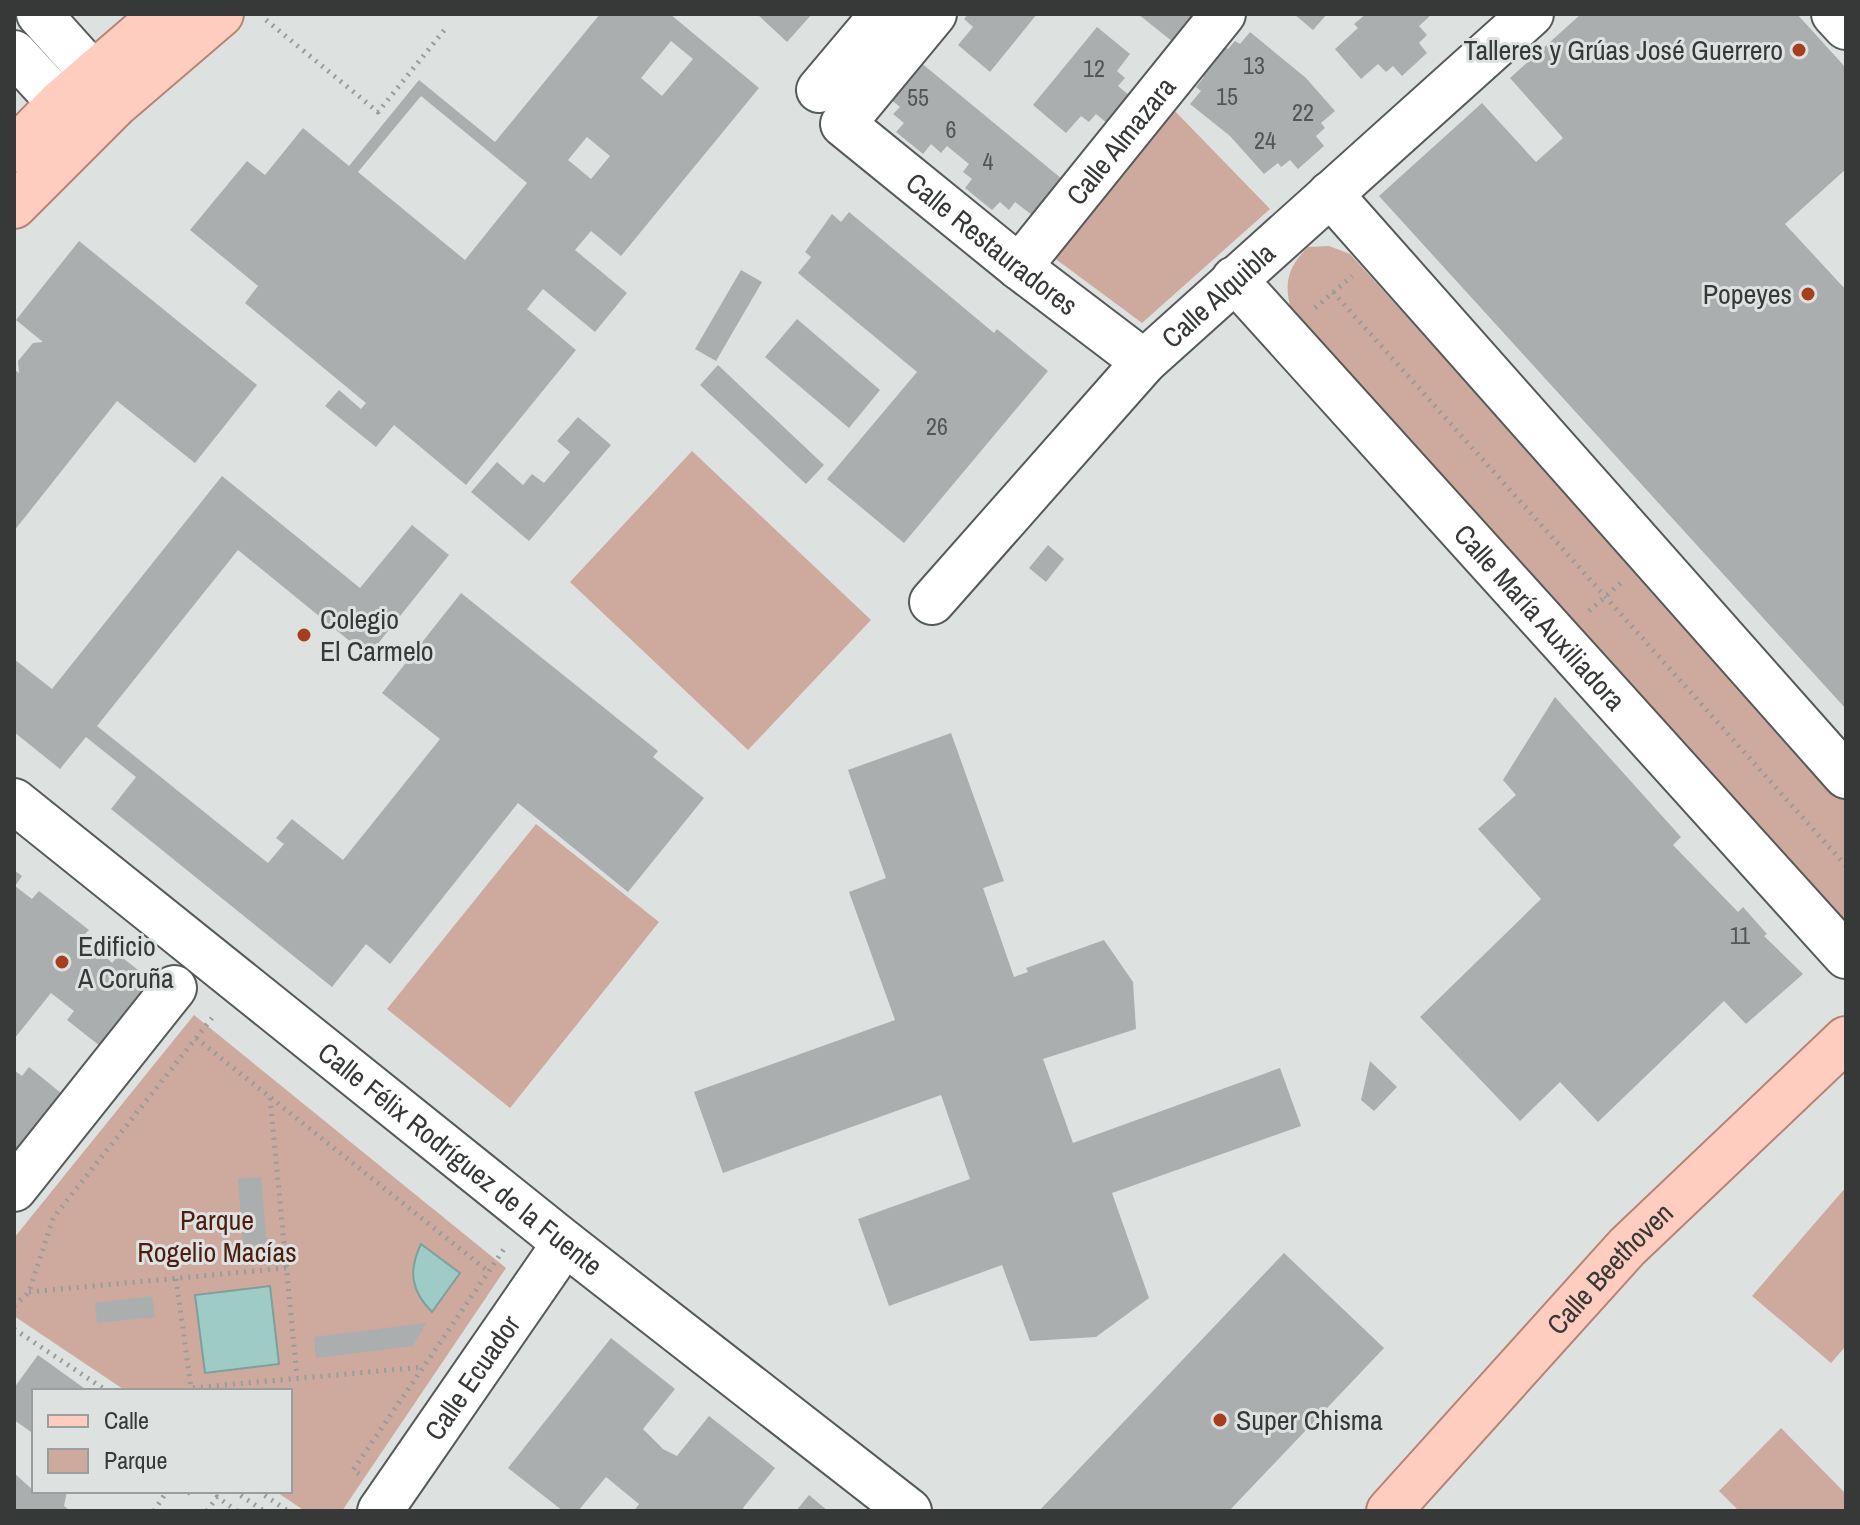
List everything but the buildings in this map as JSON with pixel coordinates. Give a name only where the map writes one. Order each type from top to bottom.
[{"type":"main road","points":[[14,206],[163,14]]},
{"type":"main road","points":[[14,150],[60,103],[104,89],[221,14]]},
{"type":"main road","name":"Calle Beethoven","points":[[1389,1511],[1627,1247],[1846,1039]]},
{"type":"street","points":[[39,14],[104,89]]},
{"type":"street","points":[[831,107],[883,14]]},
{"type":"street","points":[[831,107],[934,14]]},
{"type":"street","name":"Calle Almazara","points":[[1019,267],[1223,14]]},
{"type":"street","name":"Calle Alquibla","points":[[932,602],[1144,362],[1531,14]]},
{"type":"street","points":[[1834,14],[1846,27]]},
{"type":"street","points":[[14,53],[60,103]]},
{"type":"street","name":"Calle Restauradores","points":[[831,107],[1019,267],[1144,362]]},
{"type":"street","points":[[1330,194],[1846,776]]},
{"type":"street","name":"Calle María Auxiliadora","points":[[1234,279],[1846,956]]},
{"type":"street","name":"Calle Félix Rodríguez de la Fuente","points":[[14,801],[565,1243],[909,1511]]},
{"type":"street","points":[[14,1189],[174,988]]},
{"type":"street","name":"Calle Ecuador","points":[[372,1495],[565,1243]]},
{"type":"path","points":[[266,20],[378,112],[446,28]]},
{"type":"path","points":[[1310,312],[1354,274]]},
{"type":"path","points":[[1333,292],[1846,866]]},
{"type":"path","points":[[1582,617],[1628,577]]},
{"type":"path","points":[[14,1306],[29,1292],[53,1218],[212,1018]]},
{"type":"path","points":[[196,1038],[489,1272]]},
{"type":"path","points":[[270,1097],[297,1377]]},
{"type":"path","points":[[372,1495],[353,1470],[504,1249]]},
{"type":"path","points":[[29,1292],[287,1268]]},
{"type":"path","points":[[176,1279],[191,1388],[424,1367]]},
{"type":"path","points":[[14,1329],[104,1389]]},
{"type":"path","points":[[154,1511],[166,1493]]},
{"type":"path","points":[[237,1493],[264,1511]]},
{"type":"path","points":[[261,1493],[288,1511]]},
{"type":"path","points":[[207,1511],[217,1497],[237,1511]]},
{"type":"green space","points":[[1170,106],[1270,209],[1142,323],[1053,257]]},
{"type":"green space","points":[[1329,246],[1350,254],[1846,801],[1846,928],[1291,310],[1288,284],[1296,262],[1308,247]]},
{"type":"green space","points":[[692,451],[871,620],[748,750],[570,582]]},
{"type":"green space","points":[[536,824],[659,922],[510,1108],[387,1009]]},
{"type":"green space","name":"Parque Rogelio Macías","points":[[194,1015],[506,1268],[342,1511],[305,1511],[278,1493],[292,1493],[292,1389],[123,1389],[14,1316],[14,1238]]},
{"type":"green space","points":[[1846,1187],[1846,1346],[1831,1363],[1752,1296]]},
{"type":"green space","points":[[1781,1428],[1846,1494],[1846,1511],[1739,1511],[1719,1491]]},
{"type":"water","points":[[421,1244],[460,1273],[432,1312],[420,1296],[414,1280],[414,1263]]},
{"type":"water","points":[[270,1286],[279,1364],[205,1373],[195,1295]]},
{"type":"place","name":"Talleres y Grúas José Guerrero","points":[[1799,50]]},
{"type":"place","name":"Popeyes","points":[[1808,294]]},
{"type":"place","name":"Colegio El Carmelo","points":[[304,635]]},
{"type":"place","name":"Edificio A Coruña","points":[[62,962]]},
{"type":"place","name":"Super Chisma","points":[[1220,1420]]}]
